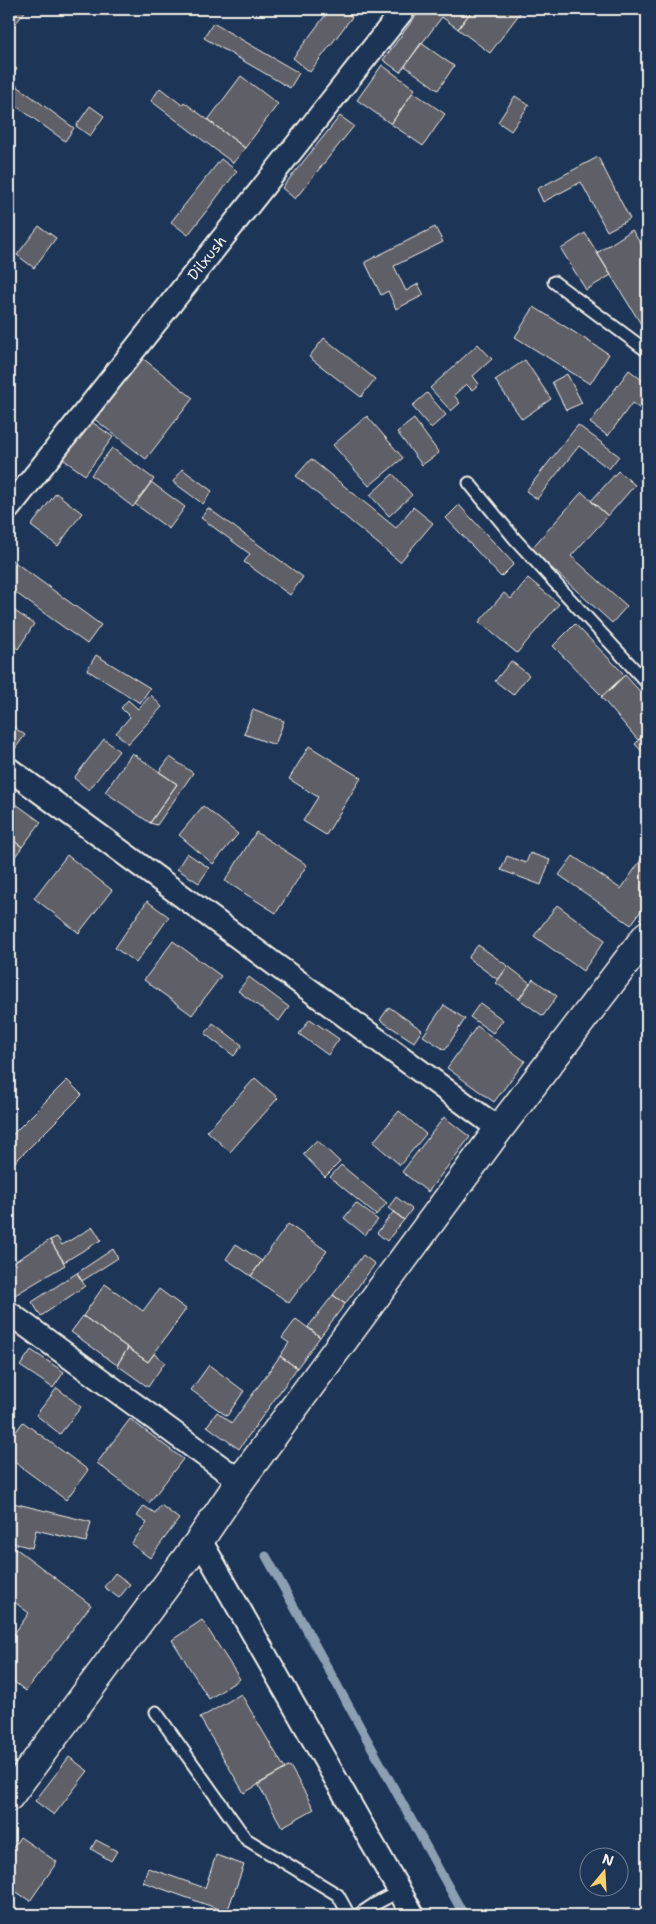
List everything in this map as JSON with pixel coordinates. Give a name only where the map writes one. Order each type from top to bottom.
[{"type":"street","name":"Dilxush","points":[[9,508],[404,9]]},
{"type":"street","points":[[9,769],[499,1130]]},
{"type":"street","points":[[9,1798],[499,1130],[647,935]]},
{"type":"street","points":[[9,1313],[240,1481]]},
{"type":"street","points":[[200,1540],[413,1915]]},
{"type":"lane","points":[[554,282],[647,351]]},
{"type":"lane","points":[[469,483],[515,539],[647,683]]},
{"type":"lane","points":[[156,1712],[246,1839],[338,1895],[350,1915]]},
{"type":"lane","points":[[358,1915],[400,1891]]},
{"type":"building","points":[[9,9],[27,9],[9,32]]},
{"type":"building","points":[[330,9],[342,9],[352,17],[310,72],[293,58]]},
{"type":"building","points":[[421,9],[473,9],[458,29],[442,17],[400,72],[383,60]]},
{"type":"building","points":[[473,9],[523,9],[490,53],[458,29]]},
{"type":"building","points":[[213,23],[299,73],[290,88],[204,38]]},
{"type":"building","points":[[421,43],[454,66],[438,90],[405,66]]},
{"type":"building","points":[[9,63],[17,69],[9,80]]},
{"type":"building","points":[[382,65],[415,89],[391,124],[357,100]]},
{"type":"building","points":[[241,76],[278,104],[245,148],[208,120]]},
{"type":"building","points":[[9,80],[74,128],[65,141],[9,101]]},
{"type":"building","points":[[160,88],[182,105],[184,102],[245,148],[233,163],[151,101]]},
{"type":"building","points":[[413,92],[445,114],[423,146],[391,124]]},
{"type":"building","points":[[515,96],[529,105],[511,131],[498,122]]},
{"type":"building","points":[[90,106],[104,116],[90,136],[76,126]]},
{"type":"building","points":[[340,116],[354,126],[295,199],[282,188]]},
{"type":"building","points":[[598,157],[630,219],[607,231],[581,182],[543,202],[537,189]]},
{"type":"building","points":[[221,159],[237,171],[188,235],[171,222]]},
{"type":"building","points":[[39,226],[56,238],[34,268],[17,255]]},
{"type":"building","points":[[435,227],[443,242],[394,266],[406,291],[418,284],[424,295],[396,309],[388,291],[381,295],[365,262]]},
{"type":"building","points":[[632,230],[647,254],[647,327],[644,329],[597,253]]},
{"type":"building","points":[[585,233],[611,275],[586,290],[561,249]]},
{"type":"building","points":[[534,307],[609,354],[590,384],[515,337]]},
{"type":"building","points":[[324,338],[375,379],[361,397],[309,357]]},
{"type":"building","points":[[478,344],[492,359],[473,376],[479,384],[472,390],[466,384],[454,395],[460,403],[451,411],[430,388]]},
{"type":"building","points":[[141,357],[193,398],[146,459],[93,418]]},
{"type":"building","points":[[525,360],[551,399],[522,419],[495,380]]},
{"type":"building","points":[[629,370],[647,384],[647,414],[632,403],[608,436],[590,423]]},
{"type":"building","points":[[567,374],[582,403],[566,410],[552,382]]},
{"type":"building","points":[[427,393],[446,415],[431,428],[412,406]]},
{"type":"building","points":[[367,416],[403,458],[369,486],[333,445]]},
{"type":"building","points":[[85,417],[113,437],[85,475],[57,455]]},
{"type":"building","points":[[414,419],[439,453],[422,465],[397,432]]},
{"type":"building","points":[[578,425],[619,456],[609,469],[579,446],[537,499],[526,491]]},
{"type":"building","points":[[112,448],[154,479],[133,507],[91,475]]},
{"type":"building","points":[[311,459],[396,528],[413,507],[433,523],[400,562],[296,476]]},
{"type":"building","points":[[182,469],[212,491],[203,504],[173,482]]},
{"type":"building","points":[[647,469],[647,486],[639,479]]},
{"type":"building","points":[[618,471],[635,485],[608,516],[591,501]]},
{"type":"building","points":[[393,474],[412,495],[389,516],[370,495]]},
{"type":"building","points":[[151,482],[185,507],[169,529],[135,504]]},
{"type":"building","points":[[582,492],[608,516],[571,556],[627,606],[612,623],[531,549]]},
{"type":"building","points":[[56,493],[82,513],[58,546],[31,526]]},
{"type":"building","points":[[459,505],[514,564],[501,577],[446,518]]},
{"type":"building","points":[[208,508],[303,577],[290,595],[244,562],[250,554],[201,518]]},
{"type":"building","points":[[9,558],[101,625],[87,644],[9,588]]},
{"type":"building","points":[[528,578],[559,604],[517,653],[479,622],[504,593],[511,599]]},
{"type":"building","points":[[9,607],[34,624],[18,649],[9,642]]},
{"type":"building","points":[[575,624],[625,675],[603,697],[553,646]]},
{"type":"building","points":[[96,655],[150,688],[140,703],[87,670]]},
{"type":"building","points":[[511,661],[529,675],[513,695],[495,681]]},
{"type":"building","points":[[625,675],[647,699],[647,732],[638,740],[601,697]]},
{"type":"building","points":[[151,695],[162,707],[128,744],[116,733],[130,717],[121,708],[128,700],[138,709]]},
{"type":"building","points":[[253,709],[284,721],[275,745],[244,734]]},
{"type":"building","points":[[9,724],[25,735],[14,750],[9,747]]},
{"type":"building","points":[[647,732],[647,757],[635,744]]},
{"type":"building","points":[[104,739],[119,751],[89,790],[74,778]]},
{"type":"building","points":[[309,746],[361,778],[326,835],[303,821],[318,797],[289,779]]},
{"type":"building","points":[[132,753],[177,784],[150,823],[105,792]]},
{"type":"building","points":[[170,757],[193,773],[157,825],[150,823],[177,784],[159,772]]},
{"type":"building","points":[[9,799],[41,822],[22,847],[9,837]]},
{"type":"building","points":[[203,806],[238,834],[213,864],[179,835]]},
{"type":"building","points":[[256,832],[307,865],[276,913],[225,881]]},
{"type":"building","points":[[9,837],[22,847],[9,865]]},
{"type":"building","points":[[647,851],[647,902],[631,925],[559,875],[573,856],[621,889]]},
{"type":"building","points":[[187,853],[209,868],[199,883],[177,869]]},
{"type":"building","points":[[530,853],[550,860],[541,885],[501,870],[507,856],[526,863]]},
{"type":"building","points":[[67,855],[112,890],[79,933],[34,898]]},
{"type":"building","points":[[147,901],[169,917],[136,963],[115,948]]},
{"type":"building","points":[[557,905],[605,940],[583,971],[534,936]]},
{"type":"building","points":[[173,941],[221,976],[192,1015],[144,980]]},
{"type":"building","points":[[478,945],[508,966],[498,980],[468,958]]},
{"type":"building","points":[[508,966],[530,983],[519,999],[496,983]]},
{"type":"building","points":[[249,977],[289,1007],[279,1021],[238,991]]},
{"type":"building","points":[[533,979],[557,996],[543,1016],[519,999]]},
{"type":"building","points":[[480,1003],[503,1020],[493,1033],[470,1017]]},
{"type":"building","points":[[444,1005],[465,1019],[445,1050],[423,1036]]},
{"type":"building","points":[[389,1007],[422,1030],[414,1042],[380,1020]]},
{"type":"building","points":[[310,1019],[339,1039],[328,1055],[299,1034]]},
{"type":"building","points":[[213,1023],[242,1045],[234,1056],[205,1034]]},
{"type":"building","points":[[477,1026],[525,1061],[494,1102],[447,1068]]},
{"type":"building","points":[[255,1078],[278,1098],[230,1152],[207,1131]]},
{"type":"building","points":[[67,1080],[82,1095],[9,1168],[9,1138]]},
{"type":"building","points":[[399,1111],[426,1134],[400,1165],[373,1142]]},
{"type":"building","points":[[444,1117],[470,1137],[428,1192],[402,1172]]},
{"type":"building","points":[[317,1140],[340,1162],[325,1177],[303,1154]]},
{"type":"building","points":[[341,1165],[387,1203],[376,1215],[330,1177]]},
{"type":"building","points":[[396,1197],[412,1209],[404,1220],[388,1208]]},
{"type":"building","points":[[356,1203],[378,1220],[365,1235],[344,1218]]},
{"type":"building","points":[[394,1211],[404,1220],[387,1241],[377,1233]]},
{"type":"building","points":[[288,1224],[327,1251],[289,1303],[251,1276]]},
{"type":"building","points":[[93,1227],[101,1240],[64,1262],[50,1240],[57,1237],[62,1245]]},
{"type":"building","points":[[50,1240],[65,1265],[15,1295],[9,1290],[9,1260],[12,1263]]},
{"type":"building","points":[[236,1244],[262,1261],[251,1276],[226,1259]]},
{"type":"building","points":[[113,1249],[118,1258],[82,1281],[77,1273]]},
{"type":"building","points":[[363,1255],[375,1264],[345,1304],[333,1295]]},
{"type":"building","points":[[77,1273],[85,1286],[41,1316],[32,1302]]},
{"type":"building","points":[[105,1284],[143,1311],[159,1289],[186,1309],[148,1362],[83,1316]]},
{"type":"building","points":[[333,1295],[345,1304],[320,1337],[308,1327]]},
{"type":"building","points":[[83,1316],[128,1348],[117,1365],[71,1332]]},
{"type":"building","points":[[296,1319],[320,1337],[297,1368],[280,1356],[289,1343],[282,1338]]},
{"type":"building","points":[[128,1348],[148,1362],[154,1354],[165,1362],[148,1387],[117,1365]]},
{"type":"building","points":[[31,1350],[64,1372],[53,1388],[20,1366]]},
{"type":"building","points":[[280,1356],[297,1368],[239,1449],[207,1426],[217,1412],[232,1423]]},
{"type":"building","points":[[209,1365],[244,1391],[227,1416],[191,1390]]},
{"type":"building","points":[[57,1388],[81,1407],[60,1434],[36,1415]]},
{"type":"building","points":[[130,1419],[183,1459],[149,1503],[97,1463]]},
{"type":"building","points":[[23,1422],[88,1470],[66,1500],[9,1458],[9,1441]]},
{"type":"building","points":[[9,1502],[91,1522],[86,1542],[36,1530],[32,1548],[9,1542]]},
{"type":"building","points":[[161,1505],[179,1519],[150,1558],[131,1544],[147,1523],[137,1516],[144,1506],[155,1513]]},
{"type":"building","points":[[14,1547],[91,1605],[26,1691],[9,1678],[9,1641],[29,1613],[9,1598],[9,1554]]},
{"type":"building","points":[[115,1573],[130,1584],[119,1598],[104,1587]]},
{"type":"building","points":[[202,1620],[240,1679],[209,1699],[172,1640]]},
{"type":"building","points":[[241,1694],[285,1769],[244,1793],[200,1718]]},
{"type":"building","points":[[69,1757],[88,1771],[54,1815],[35,1801]]},
{"type":"building","points":[[290,1766],[314,1809],[282,1827],[258,1784]]},
{"type":"building","points":[[20,1837],[57,1862],[30,1901],[9,1887],[9,1854]]},
{"type":"building","points":[[96,1840],[117,1851],[111,1861],[91,1849]]},
{"type":"building","points":[[216,1855],[244,1865],[227,1912],[143,1882],[148,1868],[205,1888]]},
{"type":"waterway","points":[[266,1556],[464,1915]]}]
